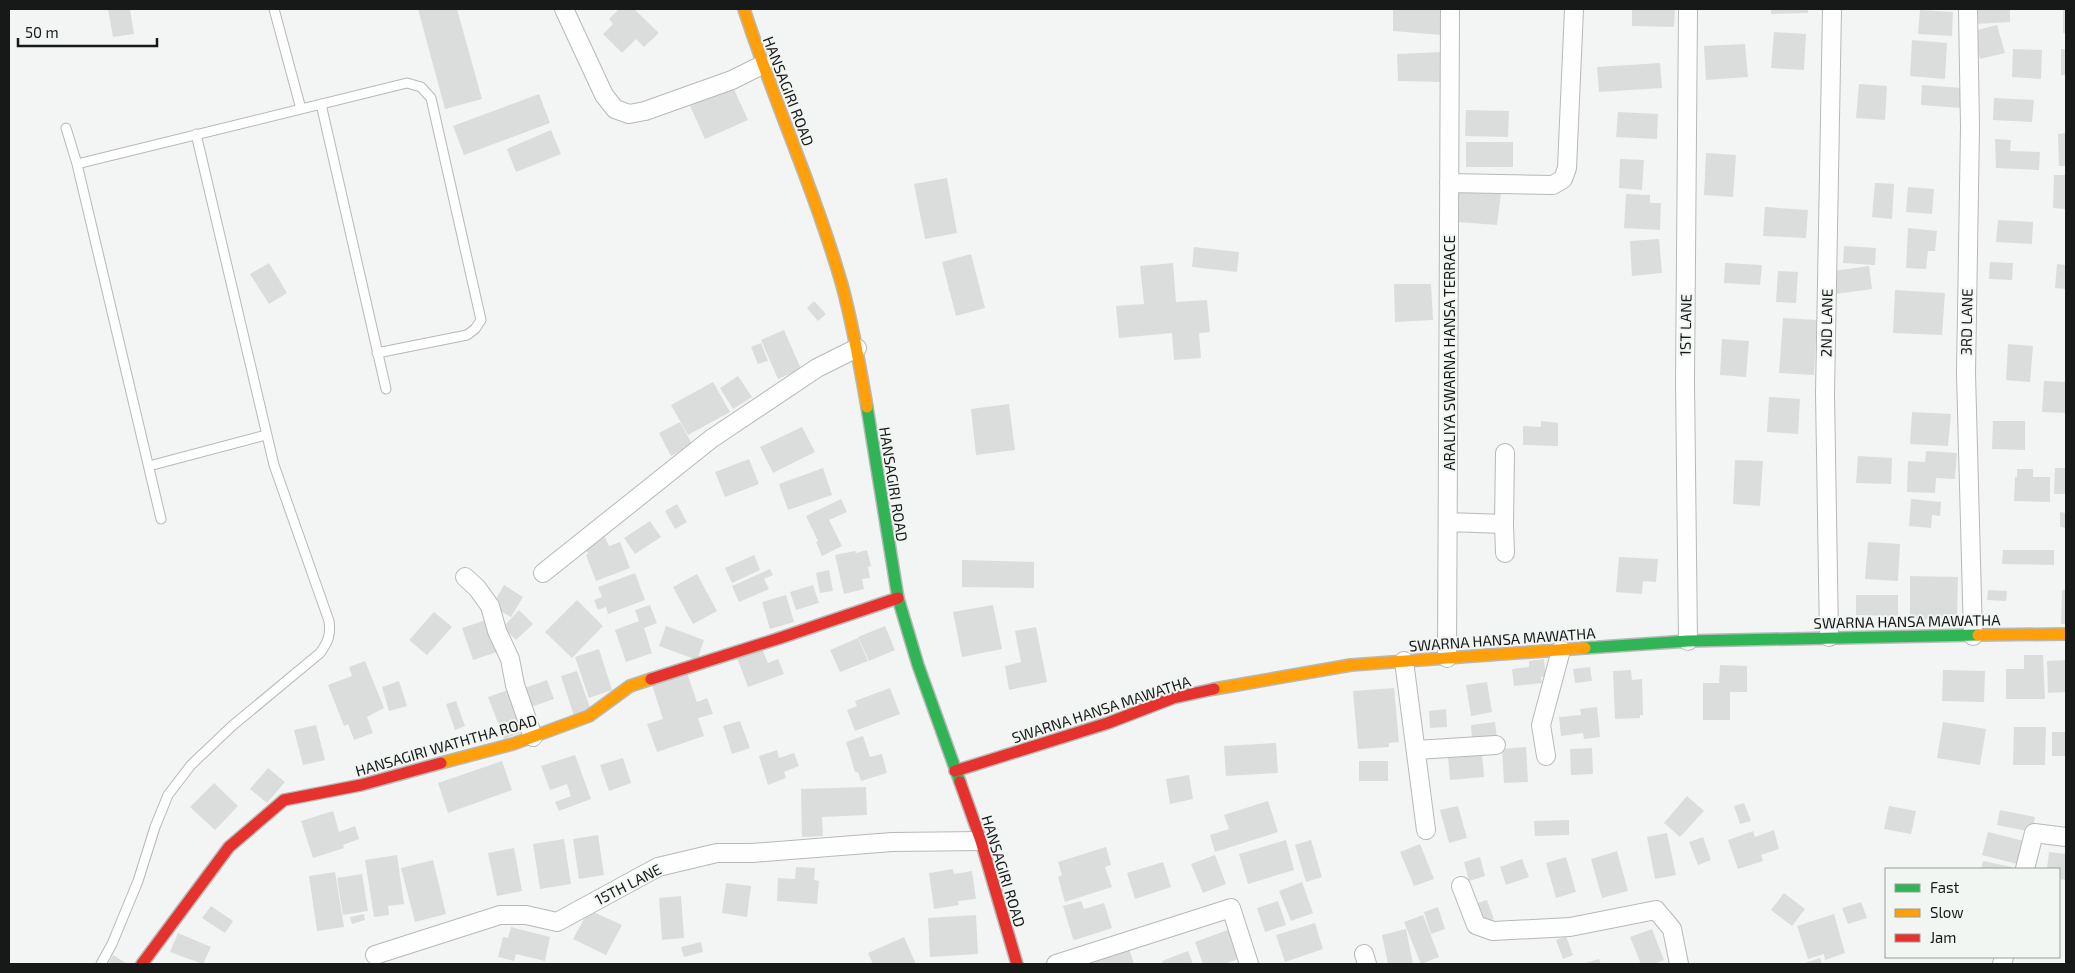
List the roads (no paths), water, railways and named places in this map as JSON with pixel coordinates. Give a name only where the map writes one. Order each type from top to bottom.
[{"type":"street","points":[[564,9],[604,95],[615,109],[629,114],[645,111],[732,80],[762,65]]},
{"type":"street","name":"HANSAGIRI ROAD","points":[[744,9],[762,65],[814,198],[842,284],[857,348],[898,598],[918,665],[981,841],[1012,963]]},
{"type":"street","name":"ARALIYA SWARNA HANSA TERRACE","points":[[1447,658],[1450,9]]},
{"type":"street","points":[[1449,183],[1553,185],[1563,179],[1567,168],[1574,9]]},
{"type":"street","name":"1ST LANE","points":[[1688,9],[1685,372],[1688,641]]},
{"type":"street","name":"2ND LANE","points":[[1829,636],[1825,393],[1832,9]]},
{"type":"street","name":"3RD LANE","points":[[1968,9],[1970,127],[1966,373],[1973,636]]},
{"type":"street","points":[[542,573],[710,438],[817,368],[857,348]]},
{"type":"street","points":[[1505,453],[1505,552]]},
{"type":"street","points":[[1448,522],[1504,524]]},
{"type":"street","points":[[465,577],[477,588],[490,606],[510,660],[515,685],[533,737]]},
{"type":"street","name":"HANSAGIRI WATHTHA ROAD","points":[[142,964],[230,847],[284,800],[362,785],[513,744],[589,716],[630,686],[898,598]]},
{"type":"street","name":"SWARNA HANSA MAWATHA","points":[[955,771],[1108,723],[1173,698],[1259,680],[1351,665],[1688,641],[1829,636],[2066,634]]},
{"type":"street","points":[[1546,756],[1541,725],[1561,650]]},
{"type":"street","points":[[1404,661],[1426,830]]},
{"type":"street","points":[[1416,750],[1496,745]]},
{"type":"street","points":[[2025,868],[2034,833],[2066,837]]},
{"type":"street","name":"15TH LANE","points":[[375,955],[500,915],[526,915],[557,922],[658,866],[717,853],[752,853],[892,842],[981,841]]},
{"type":"street","points":[[1461,886],[1476,925],[1493,931],[1570,927],[1656,910],[1672,929],[1679,964]]},
{"type":"street","points":[[1056,964],[1231,908],[1249,964]]},
{"type":"lane","points":[[274,9],[301,109]]},
{"type":"lane","points":[[77,164],[407,83],[421,87],[431,98],[481,320],[475,330],[466,335],[377,353]]},
{"type":"lane","points":[[321,104],[386,389]]},
{"type":"lane","points":[[66,128],[77,164],[161,520]]},
{"type":"lane","points":[[101,964],[112,944],[138,881],[168,795],[191,765],[232,726],[320,653],[329,641],[329,621],[292,519],[266,435],[257,388],[196,134]]},
{"type":"lane","points":[[149,466],[266,435]]}]
